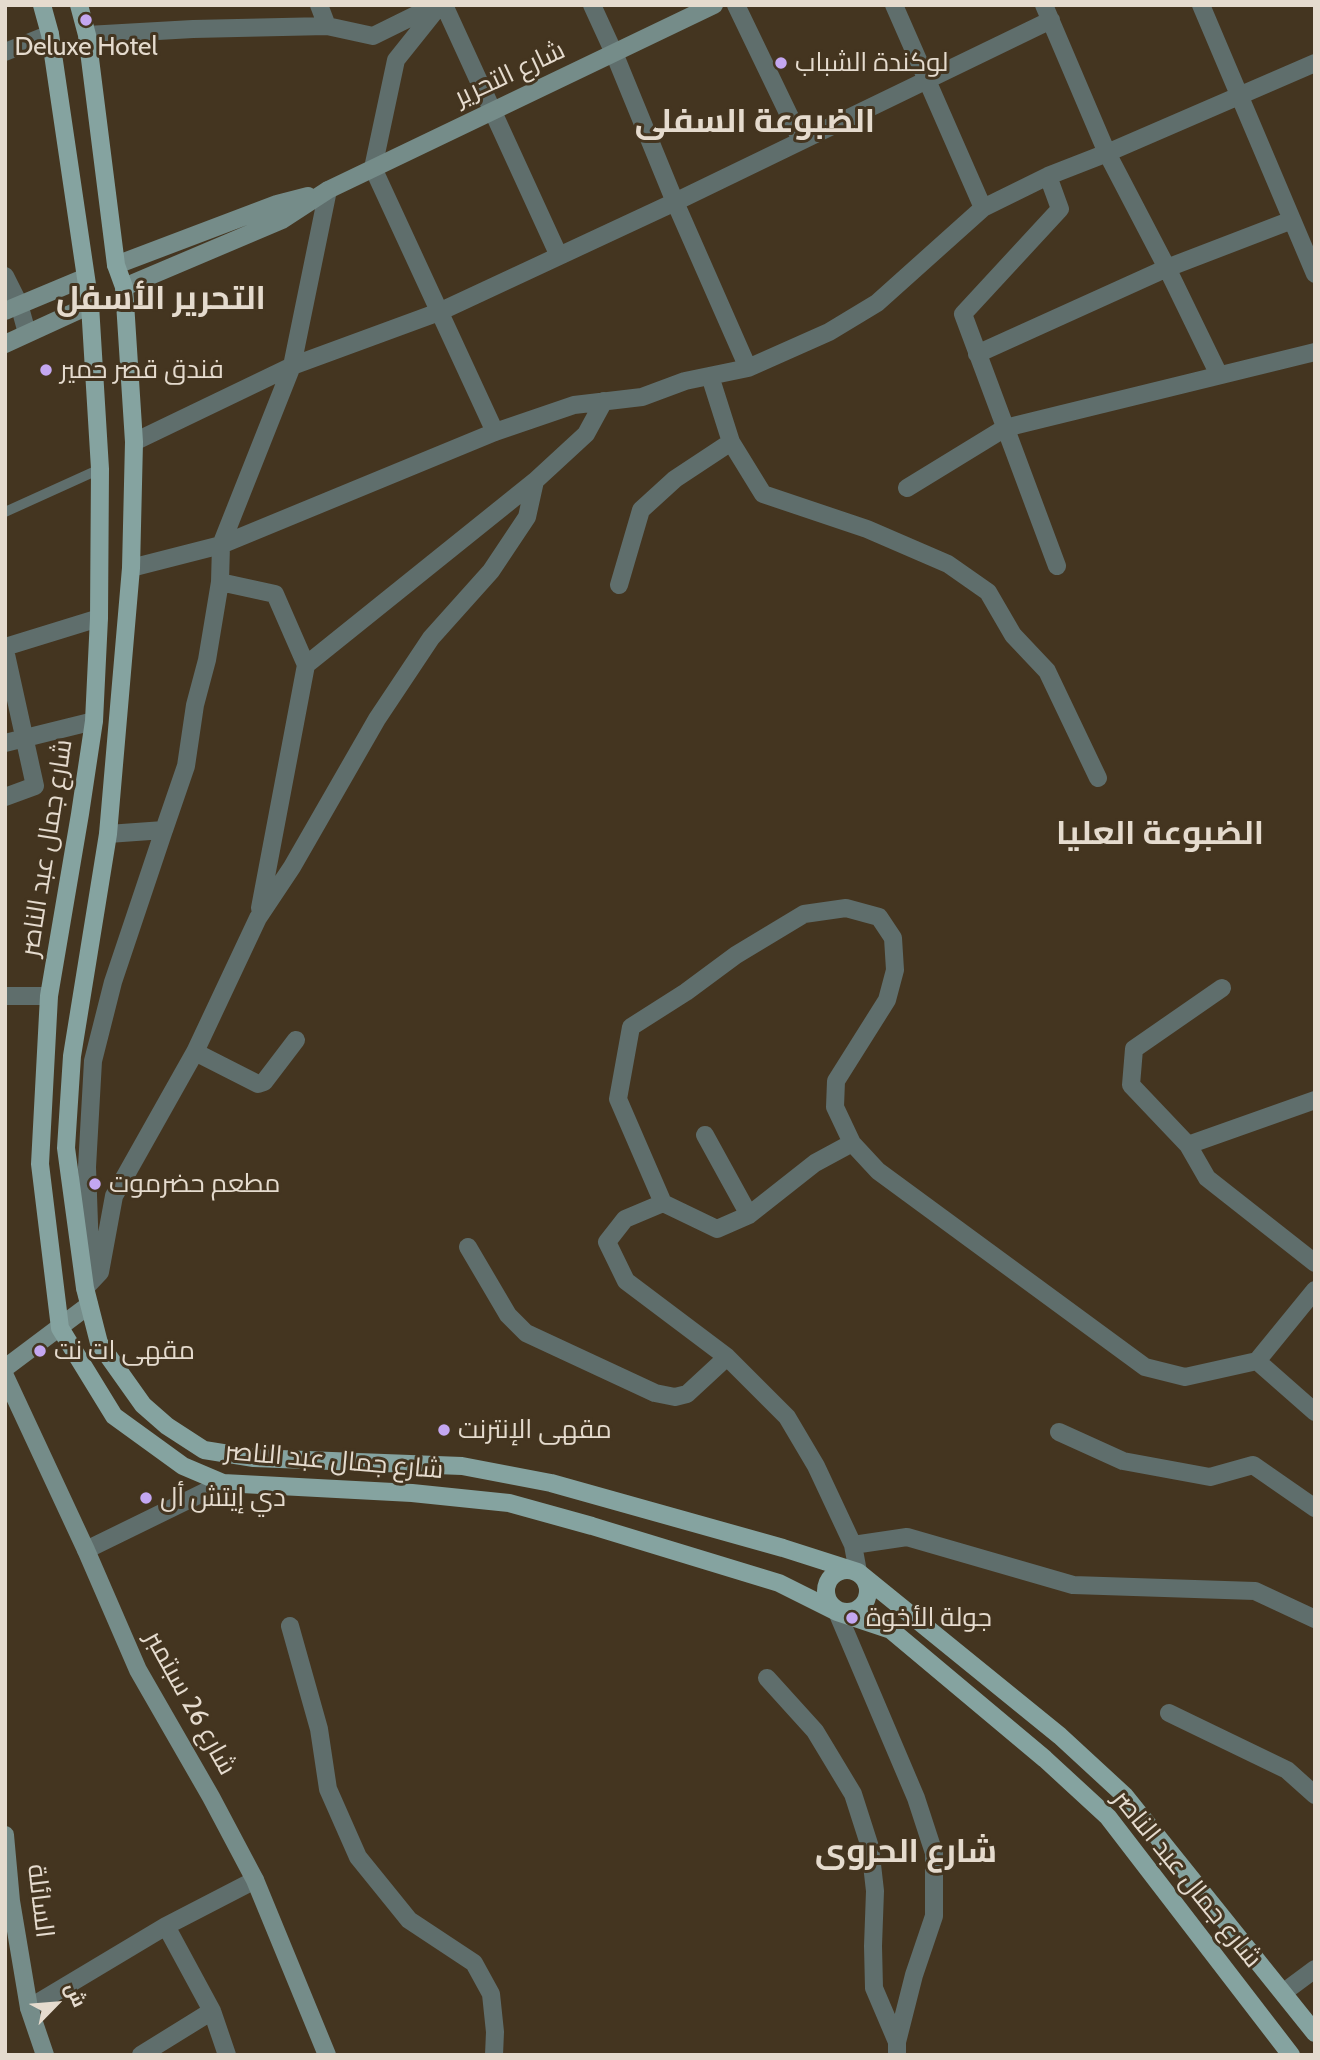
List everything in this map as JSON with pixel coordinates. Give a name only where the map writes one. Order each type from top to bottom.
[{"type":"main road","name":"شارع جمال عبد الناصر","points":[[42,5],[50,34],[90,305],[100,469],[99,618],[94,721],[49,996],[40,1164],[61,1328],[114,1416],[183,1466],[223,1483],[412,1493],[509,1503],[779,1583],[837,1612],[891,1630],[1045,1759],[1108,1817],[1291,2055]]},
{"type":"main road","name":"شارع جمال عبد الناصر","points":[[79,5],[87,35],[116,265],[124,287],[134,442],[131,568],[108,834],[72,1056],[66,1148],[88,1291],[99,1343],[143,1405],[167,1426],[204,1450],[254,1458],[475,1469],[551,1483],[859,1572],[1060,1735],[1124,1795],[1315,2034]]},
{"type":"main road","name":"شارع التحرير","points":[[124,287],[282,219],[328,190],[714,5]]},
{"type":"main road","name":"شارع التحرير","points":[[116,265],[277,204],[328,190]]},
{"type":"main road","points":[[12,308],[85,278]]},
{"type":"main road","points":[[5,344],[90,305]]},
{"type":"main road","points":[[5,1368],[61,1328],[88,1291]]},
{"type":"main road","name":"شارع 26 سبتمبر","points":[[5,1376],[86,1549],[138,1670],[211,1797],[254,1880],[327,2055]]},
{"type":"main road","points":[[839,1570],[859,1572],[868,1589],[869,1596],[865,1604],[859,1609],[837,1612],[826,1597],[828,1581],[839,1570]]},
{"type":"main road","name":"السائلة","points":[[5,1835],[8,1897],[29,2008],[46,2055]]},
{"type":"street","points":[[318,5],[327,26]]},
{"type":"street","points":[[87,35],[327,26],[373,36],[440,5]]},
{"type":"street","points":[[440,5],[494,110],[559,256]]},
{"type":"street","points":[[440,5],[396,60],[373,168],[495,432]]},
{"type":"street","points":[[592,5],[748,368]]},
{"type":"street","points":[[736,5],[801,140]]},
{"type":"street","points":[[894,5],[983,208]]},
{"type":"street","points":[[1200,5],[1315,274]]},
{"type":"street","points":[[134,442],[292,366],[439,312],[675,202],[926,79],[1047,12],[1107,153],[1219,375]]},
{"type":"street","points":[[5,52],[50,34]]},
{"type":"street","points":[[131,568],[221,545],[495,432],[574,405],[642,397],[685,381],[748,368],[829,332],[877,303],[983,208],[1048,176],[1315,63]]},
{"type":"street","points":[[1048,176],[1060,209],[962,314],[1057,566]]},
{"type":"street","points":[[88,1291],[87,1167],[93,1061],[113,982],[187,766],[195,705],[207,660],[220,582],[221,545],[292,366],[328,190]]},
{"type":"street","points":[[977,354],[1167,268],[1292,220]]},
{"type":"street","points":[[5,276],[12,308],[27,333]]},
{"type":"street","points":[[907,488],[1005,428],[1315,352]]},
{"type":"street","points":[[710,376],[731,443],[764,494],[867,529],[937,559],[988,593],[1013,635],[1047,671],[1098,778]]},
{"type":"street","points":[[306,665],[535,481],[586,434],[604,401]]},
{"type":"street","points":[[619,585],[641,510],[675,479],[731,443]]},
{"type":"street","points":[[88,1291],[100,1272],[114,1196],[194,1052],[258,918],[292,867],[377,719],[431,638],[491,571],[527,517],[535,481]]},
{"type":"street","points":[[220,582],[275,594],[306,665],[258,918]]},
{"type":"street","points":[[5,797],[35,786],[14,740],[5,649],[99,618]]},
{"type":"street","points":[[14,740],[94,721]]},
{"type":"street","points":[[108,834],[164,830]]},
{"type":"street","points":[[852,1143],[816,1163],[749,1215],[717,1229],[663,1203],[618,1099],[631,1027],[686,992],[736,955],[804,914],[846,908],[880,917],[893,938],[895,970],[887,1000],[836,1081],[835,1107],[852,1143],[878,1171],[1145,1367],[1185,1377],[1257,1361],[1315,1290]]},
{"type":"street","points":[[1222,988],[1134,1049],[1131,1085],[1188,1145],[1207,1178],[1315,1264]]},
{"type":"street","points":[[5,996],[49,996]]},
{"type":"street","points":[[194,1052],[258,1084],[264,1082],[296,1040]]},
{"type":"street","points":[[1188,1145],[1315,1100]]},
{"type":"street","points":[[705,1135],[749,1215]]},
{"type":"street","points":[[663,1203],[625,1219],[607,1242],[626,1280],[727,1357],[787,1417],[816,1466],[853,1545],[859,1572]]},
{"type":"street","points":[[468,1247],[508,1315],[526,1333],[655,1393],[675,1397],[687,1394],[727,1357]]},
{"type":"street","points":[[1257,1361],[1315,1412]]},
{"type":"street","points":[[1059,1432],[1124,1461],[1198,1475],[1210,1477],[1253,1465],[1315,1508]]},
{"type":"street","points":[[86,1549],[223,1483]]},
{"type":"street","points":[[853,1545],[907,1537],[1073,1584],[1255,1591],[1315,1619]]},
{"type":"street","points":[[837,1612],[916,1798],[934,1853],[934,1916],[914,1975],[897,2048]]},
{"type":"street","points":[[290,1626],[319,1729],[328,1789],[358,1857],[409,1920],[474,1963],[491,1994],[495,2032],[494,2055]]},
{"type":"street","points":[[767,1678],[815,1731],[853,1794],[870,1847],[875,1891],[874,1988],[897,2048]]},
{"type":"street","points":[[1170,1713],[1287,1770],[1315,1795]]},
{"type":"street","points":[[29,2008],[166,1926],[254,1880]]},
{"type":"street","points":[[166,1926],[212,2011],[227,2055]]},
{"type":"street","points":[[1284,1992],[1315,1969]]},
{"type":"street","points":[[141,2055],[212,2011]]},
{"type":"lane","points":[[5,512],[100,469]]},
{"type":"place","name":"Deluxe Hotel","points":[[86,20]]},
{"type":"place","name":"لوكندة الشباب","points":[[781,63]]},
{"type":"place","name":"فندق قصر حمير","points":[[46,370]]},
{"type":"place","name":"مطعم حضرموت","points":[[95,1184]]},
{"type":"place","name":"مقهى ات نت","points":[[40,1351]]},
{"type":"place","name":"مقهى الإنترنت","points":[[444,1430]]},
{"type":"place","name":"دي إيتش أل","points":[[146,1498]]},
{"type":"place","name":"جولة الأخوة","points":[[852,1618]]},
{"type":"district","name":"الضبوعة السفلى","points":[[755,122]]},
{"type":"district","name":"التحرير الأسفل","points":[[161,299]]},
{"type":"district","name":"الضبوعة العليا","points":[[1160,834]]},
{"type":"district","name":"شارع الحروى","points":[[906,1852]]}]
